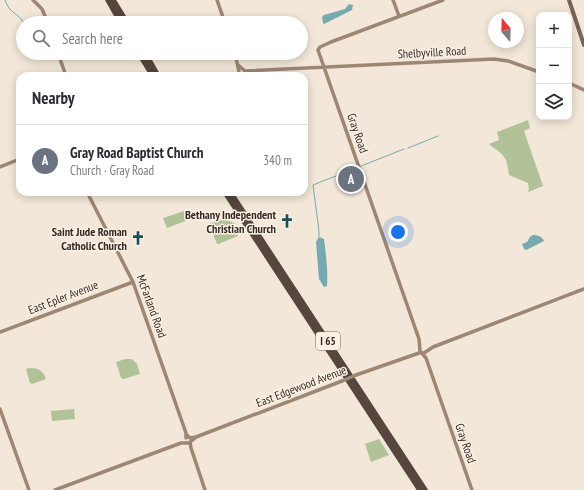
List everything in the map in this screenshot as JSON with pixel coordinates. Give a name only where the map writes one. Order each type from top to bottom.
[{"type":"highway","points":[[106,0],[116,16]]},
{"type":"highway","points":[[106,0],[117,16]]},
{"type":"highway","points":[[114,1],[123,16]]},
{"type":"highway","points":[[143,60],[151,72]]},
{"type":"highway","points":[[149,60],[156,72]]},
{"type":"highway","name":"I 65","points":[[228,196],[420,490]]},
{"type":"highway","name":"I 65","points":[[233,196],[425,490]]},
{"type":"main road","points":[[33,0],[42,10],[45,16]]},
{"type":"main road","points":[[217,0],[223,16]]},
{"type":"main road","points":[[393,0],[399,16],[443,0]]},
{"type":"main road","points":[[569,0],[584,45]]},
{"type":"main road","name":"Gray Road","points":[[399,16],[331,42],[318,48],[318,52],[422,348],[426,349],[424,352],[472,490]]},
{"type":"main road","name":"Shelbyville Road","points":[[246,72],[255,70],[323,66],[494,59],[508,61],[536,71]]},
{"type":"main road","points":[[60,60],[65,72]]},
{"type":"main road","points":[[236,60],[240,72]]},
{"type":"main road","points":[[571,84],[584,90]]},
{"type":"main road","points":[[0,167],[16,161]]},
{"type":"main road","name":"McFarland Road","points":[[89,196],[133,282],[205,490]]},
{"type":"main road","name":"East Epler Avenue","points":[[0,332],[133,282]]},
{"type":"main road","name":"East Edgewood Avenue","points":[[56,490],[356,375],[424,352],[433,347],[584,289]]},
{"type":"main road","name":"East Edgewood Avenue","points":[[422,348],[433,347]]},
{"type":"main road","points":[[413,356],[422,348]]},
{"type":"main road","points":[[0,409],[29,490]]},
{"type":"green space","points":[[528,120],[530,128],[524,131],[543,186],[528,192],[528,183],[509,175],[504,156],[489,144],[499,140],[497,132]]},
{"type":"green space","points":[[184,211],[188,220],[167,228],[163,218]]},
{"type":"green space","points":[[221,220],[227,220],[234,223],[238,236],[217,244],[209,224]]},
{"type":"green space","points":[[125,359],[132,359],[137,364],[140,374],[124,379],[121,378],[116,362]]},
{"type":"green space","points":[[30,368],[40,370],[46,379],[32,384],[30,383],[26,369]]},
{"type":"green space","points":[[74,409],[75,419],[52,421],[51,411]]},
{"type":"green space","points":[[379,439],[389,455],[371,462],[365,444]]},
{"type":"water","points":[[349,4],[353,5],[352,10],[324,24],[323,23],[322,17],[324,15],[345,9]]},
{"type":"water","points":[[533,235],[540,236],[544,241],[526,250],[524,249],[522,244],[527,242]]},
{"type":"water","points":[[319,237],[324,239],[326,257],[327,286],[324,287],[319,279],[316,242]]},
{"type":"waterway","points":[[5,0],[11,11],[18,16]]},
{"type":"waterway","points":[[408,148],[438,136]]},
{"type":"waterway","points":[[319,237],[313,185],[404,149]]},
{"type":"place","name":"Gray Road Baptist Church","points":[[351,179]]},
{"type":"place","name":"Bethany Independent Christian Church","points":[[287,221]]},
{"type":"place","name":"Saint Jude Roman Catholic Church","points":[[138,238]]}]
